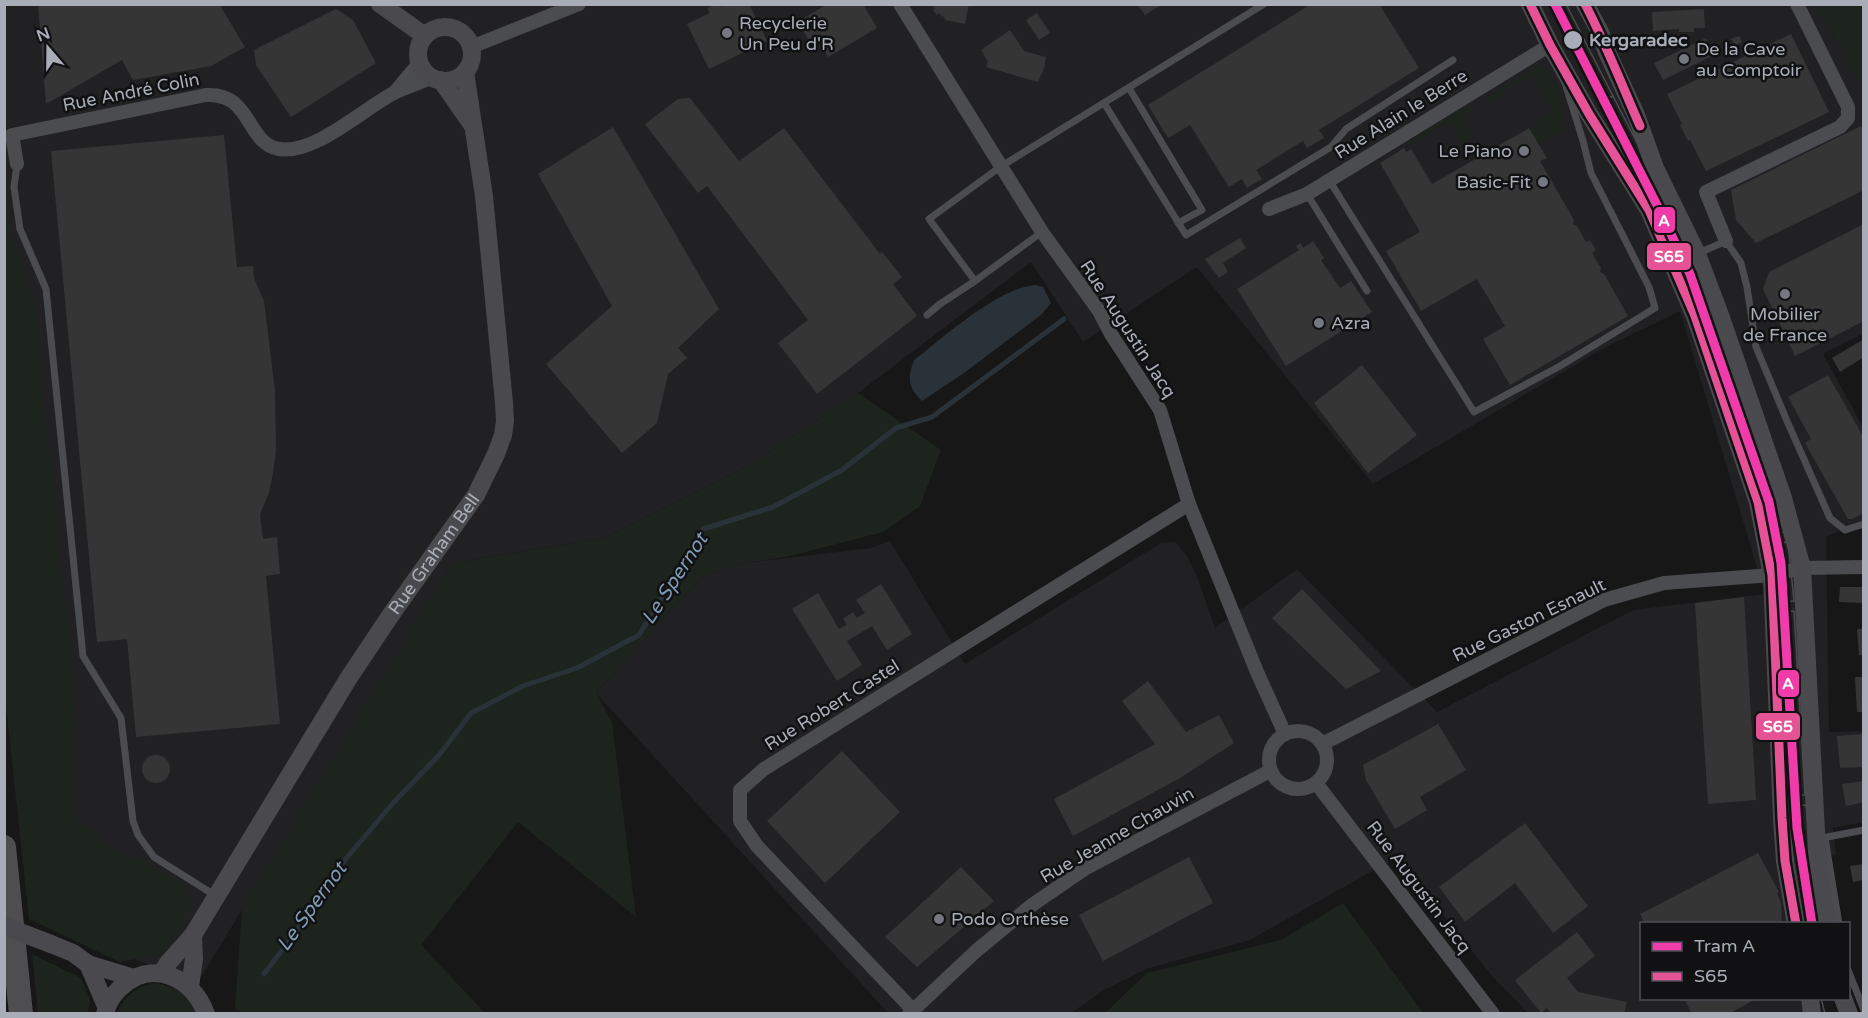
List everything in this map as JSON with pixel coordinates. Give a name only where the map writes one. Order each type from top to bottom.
[{"type":"highway","points":[[4,847],[21,1014]]},
{"type":"main road","points":[[380,4],[425,36]]},
{"type":"main road","points":[[1530,4],[1589,114],[1649,210],[1695,316],[1758,502],[1772,575],[1782,818],[1785,861],[1796,922]]},
{"type":"main road","points":[[1585,4],[1600,32],[1636,115],[1655,168],[1697,254],[1783,498],[1802,568],[1821,839],[1818,869],[1828,922]]},
{"type":"main road","points":[[439,28],[455,29],[468,39],[471,47],[472,56],[465,72],[450,80],[437,79],[423,68],[420,62],[419,53],[425,36],[439,28]]},
{"type":"main road","name":"Rue Graham Bell","points":[[162,973],[193,935],[348,679],[476,495],[503,435],[504,403],[484,196],[465,72]]},
{"type":"main road","name":"Rue Graham Bell","points":[[437,79],[474,126]]},
{"type":"main road","points":[[4,926],[73,953],[88,964],[134,978]]},
{"type":"main road","points":[[190,986],[194,959],[193,935]]},
{"type":"main road","points":[[88,964],[106,1010]]},
{"type":"main road","points":[[106,1010],[124,984],[134,978],[162,973],[190,986],[200,998],[206,1014]]},
{"type":"main road","points":[[1843,1000],[1849,1014]]},
{"type":"street","points":[[471,47],[579,4]]},
{"type":"street","name":"Rue Augustin Jacq","points":[[900,4],[1000,167],[1042,232],[1099,311],[1111,334],[1160,410],[1189,504],[1257,672],[1285,734]]},
{"type":"street","points":[[1726,241],[1706,192],[1840,127],[1848,118],[1848,107],[1797,4]]},
{"type":"street","name":"Rue Alain le Berre","points":[[1269,209],[1306,194],[1554,52]]},
{"type":"street","name":"Rue André Colin","points":[[17,164],[8,135],[206,95],[219,95],[235,103],[265,142],[278,149],[301,147],[351,121],[393,93],[420,62]]},
{"type":"street","name":"Rue André Colin","points":[[393,93],[437,79]]},
{"type":"street","name":"Rue Robert Castel","points":[[910,1012],[757,846],[740,821],[740,790],[764,769],[1189,504]]},
{"type":"street","name":"Rue Gaston Esnault","points":[[1322,744],[1604,600],[1664,583],[1772,575],[1802,568],[1863,567]]},
{"type":"street","points":[[1305,732],[1322,744],[1326,754],[1326,765],[1323,775],[1316,783],[1304,789],[1290,789],[1278,782],[1270,771],[1270,750],[1285,734],[1305,732]]},
{"type":"street","name":"Rue Jeanne Chauvin","points":[[910,1012],[976,951],[1032,905],[1086,868],[1270,771]]},
{"type":"street","name":"Rue Augustin Jacq","points":[[1316,783],[1493,1014]]},
{"type":"lane","points":[[975,282],[930,219],[1000,167],[1264,4]]},
{"type":"lane","points":[[1329,180],[1474,412],[1560,366],[1655,308],[1648,287],[1591,173],[1554,52]]},
{"type":"lane","points":[[1104,103],[1186,235],[1331,147],[1346,129],[1453,60]]},
{"type":"lane","points":[[1129,88],[1202,210],[1178,223]]},
{"type":"lane","points":[[17,164],[14,187],[20,229],[46,289],[83,656],[121,718],[133,821],[138,835],[154,857],[217,897]]},
{"type":"lane","points":[[1306,194],[1367,291]]},
{"type":"lane","points":[[927,315],[1042,232]]},
{"type":"lane","points":[[1697,254],[1726,241],[1741,263],[1756,346],[1830,518],[1845,530],[1863,524]]},
{"type":"lane","points":[[1839,922],[1821,839],[1863,830]]},
{"type":"lane","points":[[1850,975],[1863,1010]]},
{"type":"shaded area","points":[[4,5],[1816,5],[1863,87],[1863,334],[1823,354],[1863,427],[1863,521],[1826,537],[1829,732],[1863,731],[1863,822],[1833,828],[1836,855],[1781,864],[1789,922],[1640,922],[1640,1000],[1801,1000],[1803,1013],[1528,1013],[1493,977],[1397,857],[1250,940],[1146,969],[1104,990],[1071,1013],[888,1013],[596,693],[700,578],[737,564],[871,548],[890,541],[965,664],[1161,543],[1175,542],[1187,556],[1198,579],[1215,628],[1297,569],[1437,712],[1633,610],[1765,594],[1680,311],[1606,347],[1373,484],[1197,267],[1083,342],[1031,262],[858,393],[746,467],[604,538],[452,563],[197,984],[56,928],[5,465]]},
{"type":"shaded area","points":[[1816,5],[1863,5],[1863,87]]},
{"type":"shaded area","points":[[1540,68],[1552,78],[1555,84],[1565,123],[1563,125],[1566,129],[1539,144],[1529,128],[1554,113],[1532,76],[1488,101],[1487,97]]},
{"type":"shaded area","points":[[1469,105],[1472,110],[1462,116],[1475,138],[1462,145],[1449,122],[1410,145],[1408,141]]},
{"type":"shaded area","points":[[4,161],[13,242],[33,299],[77,725],[72,750],[73,816],[117,852],[142,859],[186,886],[192,905],[166,953],[120,962],[29,919],[4,687]]},
{"type":"shaded area","points":[[1036,285],[1043,287],[1051,303],[1042,314],[964,373],[922,401],[911,387],[910,382],[914,360],[989,304],[1006,294]]},
{"type":"shaded area","points":[[858,393],[941,450],[920,506],[883,532],[786,557],[737,564],[700,578],[596,693],[612,722],[636,917],[518,822],[421,945],[485,1013],[246,1014],[235,1009],[242,908],[452,563],[604,538],[746,467]]},
{"type":"shaded area","points":[[1343,903],[1423,1013],[1105,1013],[1147,973],[1281,940]]},
{"type":"shaded area","points":[[32,954],[81,978],[90,1000],[88,1013],[38,1013]]},
{"type":"shaded area","points":[[156,983],[170,987],[185,996],[197,1014],[117,1014],[123,1002],[132,993]]},
{"type":"building","points":[[38,4],[219,4],[245,47],[211,66],[133,80],[122,60],[46,104]]},
{"type":"building","name":"Recyclerie Un Peu d'R","points":[[716,4],[722,7],[727,4],[749,4],[767,41],[709,69],[687,24],[710,13],[707,8]]},
{"type":"building","points":[[827,4],[863,4],[877,28],[828,57],[817,38],[810,42],[798,22]]},
{"type":"building","points":[[933,4],[969,4],[965,24],[945,20],[944,16],[939,13],[937,15],[933,10]]},
{"type":"building","points":[[1137,4],[1163,4],[1145,15]]},
{"type":"building","points":[[1311,4],[1379,4],[1419,68],[1319,130],[1324,138],[1307,148],[1303,141],[1256,170],[1262,179],[1247,188],[1242,179],[1229,187],[1190,125],[1168,138],[1148,105]]},
{"type":"building","points":[[336,9],[353,20],[376,63],[291,117],[256,65],[254,50]]},
{"type":"building","points":[[1704,9],[1705,28],[1694,28],[1694,32],[1679,32],[1679,29],[1653,31],[1652,12]]},
{"type":"building","points":[[1037,13],[1050,33],[1039,40],[1026,20]]},
{"type":"building","points":[[1010,30],[1024,51],[1046,57],[1038,82],[986,67],[988,62],[981,50]]},
{"type":"building","points":[[1791,34],[1829,112],[1706,171],[1690,140],[1688,141],[1667,94]]},
{"type":"building","points":[[1739,36],[1742,42],[1735,46],[1731,39]]},
{"type":"building","name":"De la Cave au Comptoir","points":[[1706,38],[1714,55],[1663,80],[1654,63]]},
{"type":"building","points":[[690,98],[739,161],[784,128],[880,254],[882,252],[902,277],[893,284],[917,316],[817,394],[778,343],[808,320],[707,186],[698,193],[645,124],[678,99]]},
{"type":"building","points":[[1861,126],[1864,130],[1864,190],[1756,243],[1736,220],[1731,190]]},
{"type":"building","points":[[613,127],[719,309],[678,348],[687,358],[668,374],[657,423],[622,453],[546,364],[612,306],[538,174]]},
{"type":"building","points":[[1529,128],[1547,158],[1540,161],[1574,220],[1573,224],[1577,226],[1586,242],[1590,240],[1596,250],[1592,253],[1601,268],[1600,272],[1604,274],[1628,316],[1510,385],[1483,339],[1505,326],[1477,279],[1421,311],[1386,251],[1420,232],[1380,163],[1404,148],[1406,152],[1411,149],[1432,184]]},
{"type":"building","points":[[224,135],[237,267],[253,266],[254,278],[264,301],[275,391],[276,449],[269,493],[260,514],[263,539],[277,537],[280,574],[266,576],[280,724],[136,737],[127,639],[97,642],[51,151]]},
{"type":"building","points":[[1864,224],[1864,321],[1795,356],[1763,289],[1769,272]]},
{"type":"building","points":[[1240,238],[1246,248],[1223,263],[1228,272],[1219,278],[1205,259]]},
{"type":"building","points":[[1313,241],[1324,258],[1321,260],[1340,288],[1351,281],[1372,312],[1286,366],[1237,289],[1299,250],[1296,246],[1301,243],[1303,248]]},
{"type":"building","points":[[1864,339],[1864,357],[1840,372],[1832,358]]},
{"type":"building","points":[[1362,365],[1417,435],[1368,473],[1314,403]]},
{"type":"building","points":[[1828,375],[1864,438],[1864,513],[1852,519],[1848,519],[1805,443],[1811,439],[1788,397]]},
{"type":"building","points":[[881,584],[912,634],[887,650],[872,626],[847,641],[862,665],[837,681],[792,609],[818,593],[839,629],[847,625],[843,619],[853,612],[857,618],[865,613],[856,600]]},
{"type":"building","points":[[1840,587],[1864,587],[1864,603],[1839,602]]},
{"type":"building","points":[[1302,589],[1381,671],[1346,689],[1272,618]]},
{"type":"building","points":[[1744,597],[1756,800],[1708,804],[1695,603]]},
{"type":"building","points":[[1857,629],[1864,629],[1864,655],[1859,655]]},
{"type":"building","points":[[1855,677],[1864,677],[1864,712],[1857,712]]},
{"type":"building","points":[[1148,681],[1186,732],[1219,715],[1234,743],[1180,778],[1073,836],[1054,799],[1155,744],[1122,701]]},
{"type":"building","points":[[1438,724],[1466,770],[1420,797],[1427,810],[1395,829],[1366,780],[1363,765]]},
{"type":"building","points":[[1864,734],[1864,767],[1840,768],[1837,736]]},
{"type":"building","points":[[842,751],[900,812],[825,883],[767,821]]},
{"type":"building","points":[[156,755],[166,759],[170,769],[166,779],[156,783],[146,779],[142,769],[146,759]]},
{"type":"building","points":[[1864,781],[1864,802],[1846,806],[1842,784]]},
{"type":"building","points":[[1525,823],[1588,906],[1553,933],[1515,883],[1465,922],[1439,887]]},
{"type":"building","points":[[1758,853],[1779,892],[1777,893],[1781,903],[1782,922],[1644,922],[1640,914]]},
{"type":"building","points":[[1189,857],[1213,903],[1103,961],[1079,915]]},
{"type":"building","points":[[1864,864],[1864,880],[1853,882],[1850,866]]},
{"type":"building","name":"Podo Orthèse","points":[[961,867],[994,901],[917,967],[885,937]]},
{"type":"building","points":[[1577,932],[1595,956],[1567,978],[1578,992],[1627,1002],[1624,1014],[1551,1014],[1547,1008],[1541,1013],[1515,980]]},
{"type":"building","points":[[1685,1000],[1754,1000],[1728,1014],[1692,1014]]},
{"type":"waterway","name":"Le Spernot","points":[[264,974],[313,909],[345,860],[393,803],[440,754],[471,713],[523,686],[577,668],[639,635],[703,529],[773,507],[842,470],[896,428],[932,417],[1064,319]]},
{"type":"tram line","points":[[1550,4],[1599,103],[1613,96],[1566,4]]},
{"type":"tram line","name":"A","points":[[1555,4],[1690,274],[1769,502],[1781,563],[1797,828],[1812,922]]},
{"type":"tram line","points":[[1613,96],[1647,162],[1633,169],[1599,103],[1613,96]]},
{"type":"tram line","points":[[1786,532],[1771,534],[1759,489],[1692,294],[1633,169],[1647,162],[1683,234],[1709,294],[1771,476],[1785,525],[1788,542],[1772,544],[1771,534],[1786,532]]},
{"type":"tram line","points":[[1788,542],[1794,601],[1778,602],[1772,544],[1788,542]]},
{"type":"tram line","points":[[1794,611],[1805,795],[1789,796],[1779,612],[1794,611]]},
{"type":"tram line","points":[[1806,922],[1795,858],[1790,806],[1806,805],[1811,856],[1822,922]]},
{"type":"tram line","points":[[1822,1000],[1825,1014]]},
{"type":"tram line","points":[[1838,1000],[1841,1014]]},
{"type":"transit line","name":"S65","points":[[1530,4],[1589,114],[1649,210],[1695,316],[1758,502],[1772,575],[1782,818],[1785,861],[1796,922]]},
{"type":"transit line","name":"S65","points":[[1585,4],[1640,126]]},
{"type":"place","name":"Recyclerie Un Peu d'R","points":[[727,33]]},
{"type":"place","name":"Kergaradec","points":[[1573,40]]},
{"type":"place","name":"De la Cave au Comptoir","points":[[1684,59]]},
{"type":"place","name":"Le Piano","points":[[1524,151]]},
{"type":"place","name":"Basic-Fit","points":[[1543,182]]},
{"type":"place","name":"Mobilier de France","points":[[1785,294]]},
{"type":"place","name":"Azra","points":[[1319,323]]},
{"type":"place","name":"Podo Orthèse","points":[[939,919]]}]
